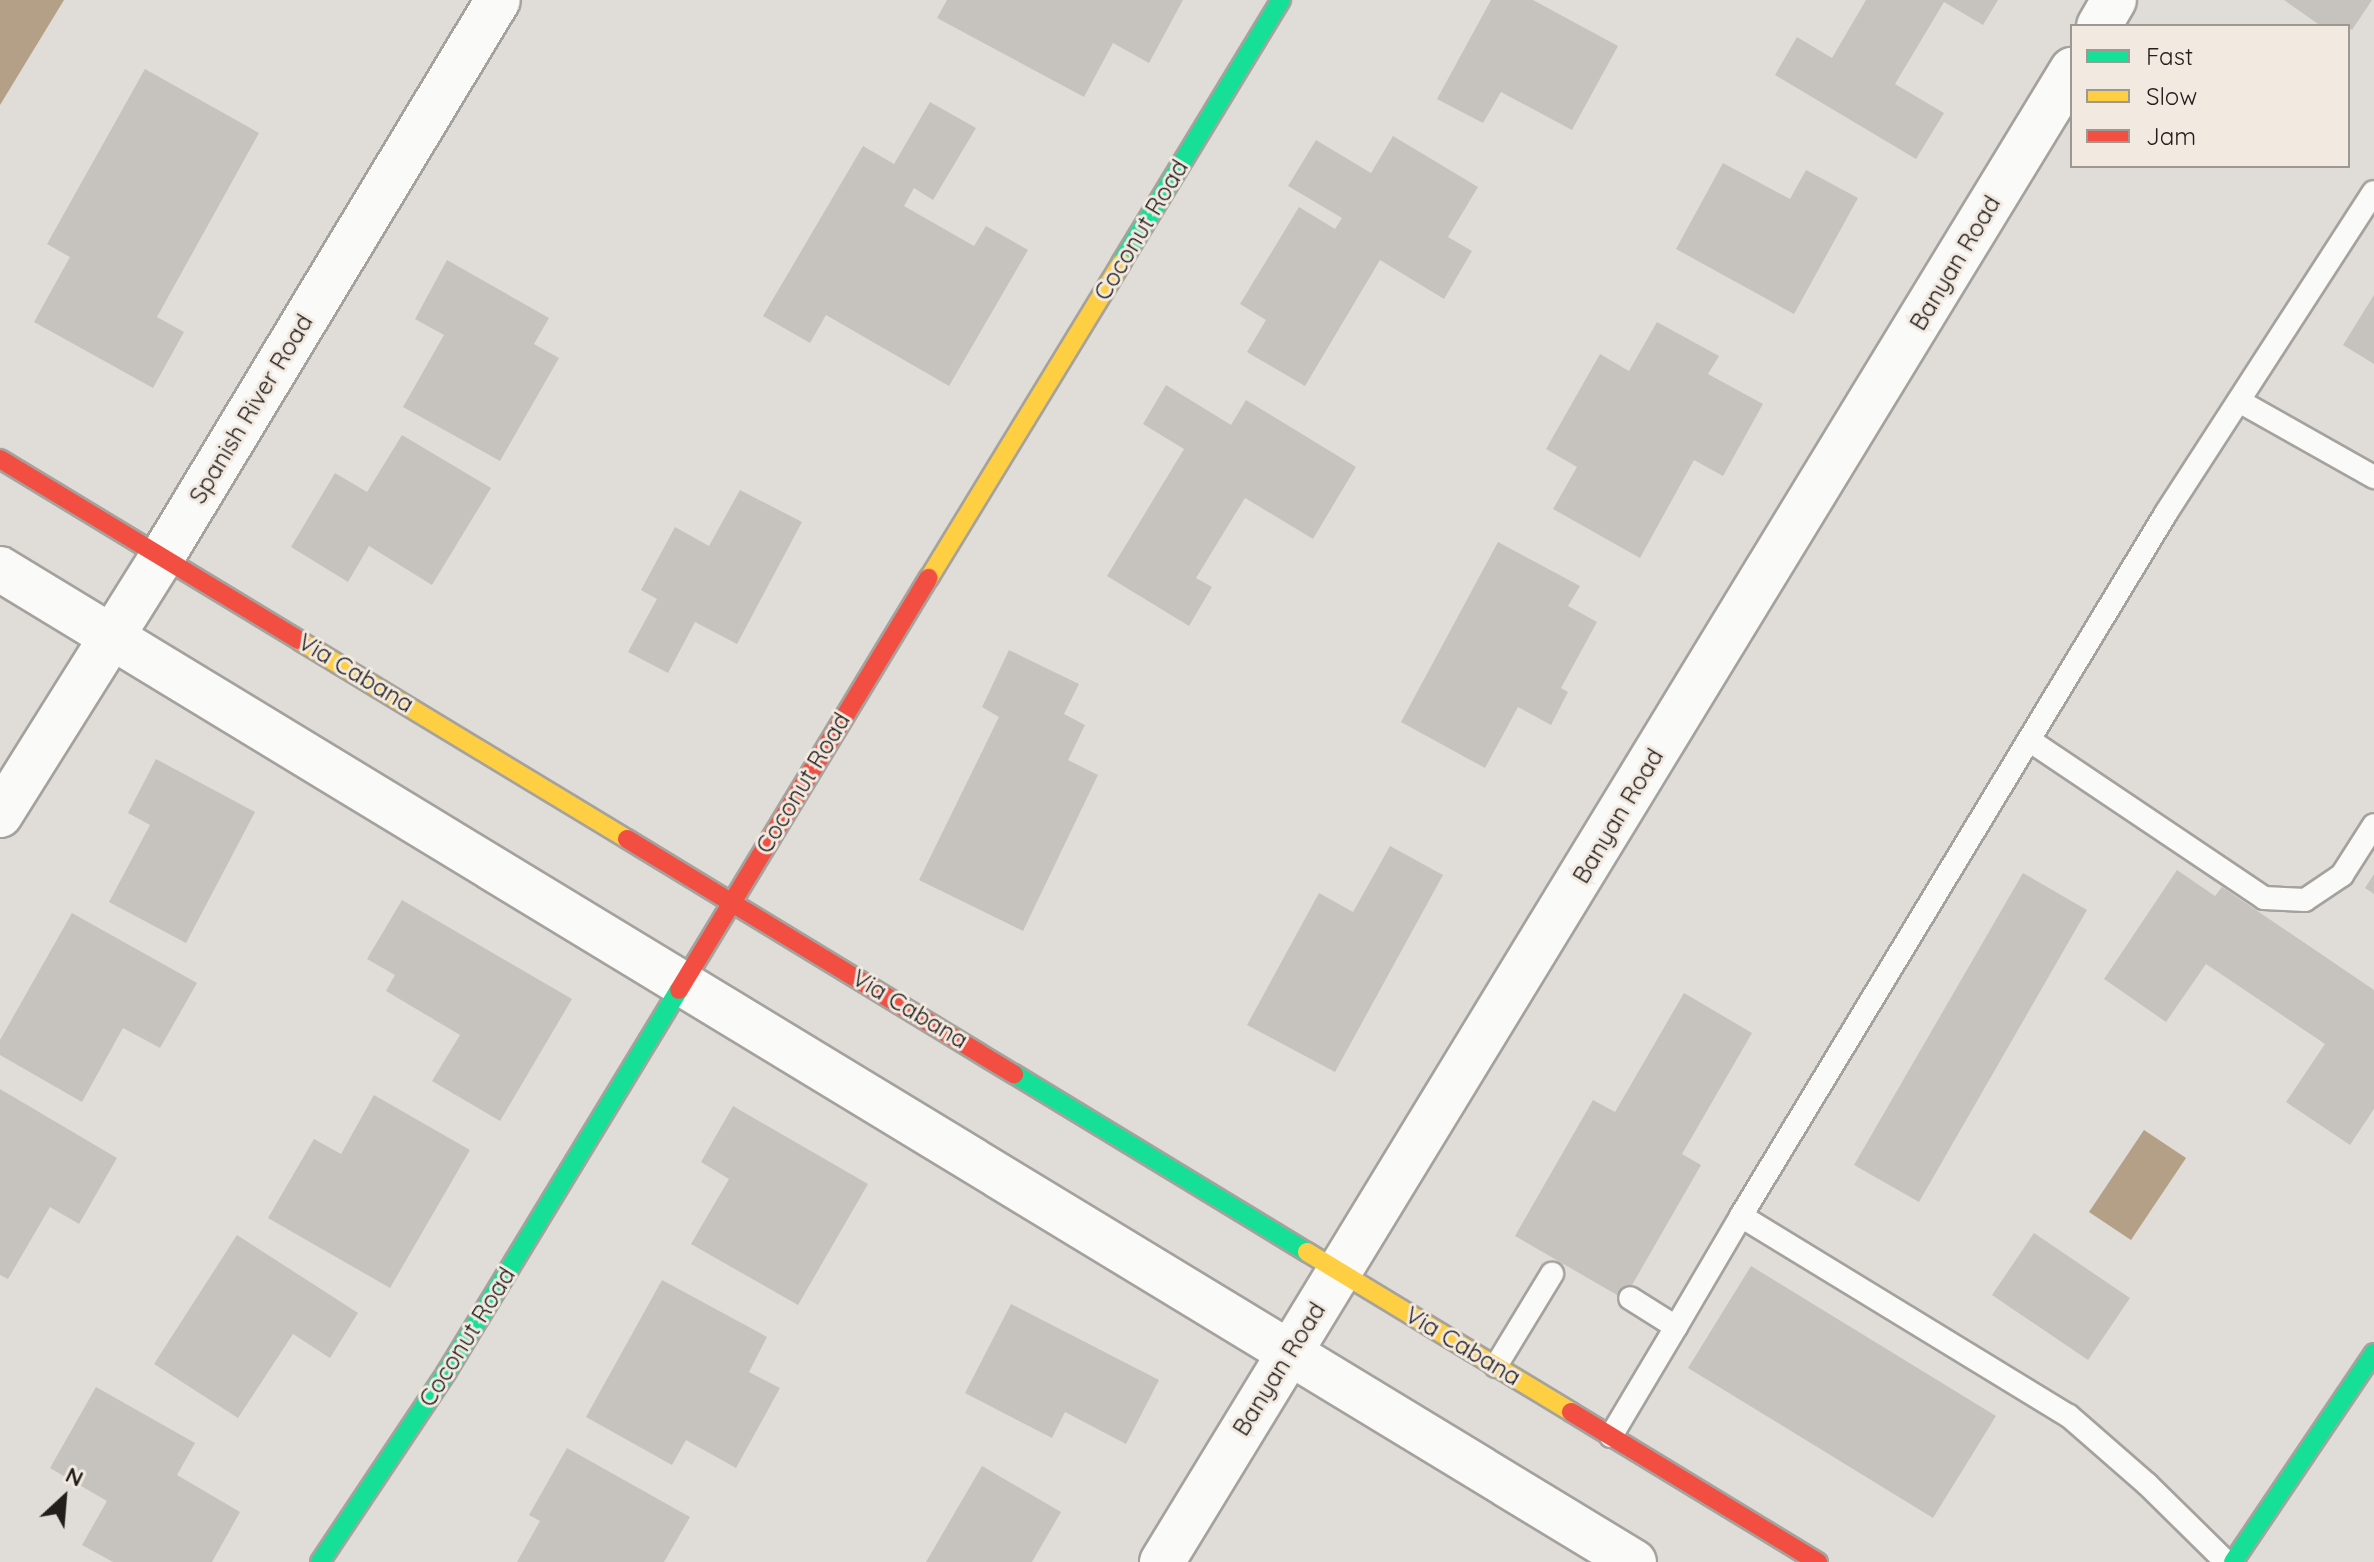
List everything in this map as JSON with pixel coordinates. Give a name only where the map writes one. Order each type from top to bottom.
[{"type":"street","name":"Spanish River Road","points":[[0,815],[162,557],[498,0]]},
{"type":"street","name":"Coconut Road","points":[[320,1562],[446,1373],[1281,0]]},
{"type":"street","points":[[2100,24],[2114,0]]},
{"type":"street","name":"Banyan Road","points":[[1162,1562],[2070,73]]},
{"type":"street","name":"Via Cabana","points":[[0,459],[1818,1562]]},
{"type":"street","points":[[0,569],[1634,1562]]},
{"type":"street","points":[[2233,1562],[2374,1353]]},
{"type":"lane","points":[[1611,1436],[2166,513],[2374,192]]},
{"type":"lane","points":[[2239,401],[2374,477]]},
{"type":"lane","points":[[2029,740],[2264,898],[2305,900],[2342,875],[2374,825]]},
{"type":"lane","points":[[1741,1216],[2069,1416],[2147,1484],[2226,1562]]},
{"type":"lane","points":[[1496,1366],[1552,1274]]},
{"type":"lane","points":[[1630,1298],[1676,1327]]},
{"type":"shaded area","points":[[0,0],[64,0],[0,105]]},
{"type":"shaded area","points":[[2144,1130],[2186,1158],[2131,1240],[2089,1212]]},
{"type":"building","points":[[947,0],[1183,0],[1149,63],[1113,43],[1084,97],[937,18]]},
{"type":"building","points":[[1491,0],[1533,0],[1618,46],[1572,130],[1501,92],[1483,123],[1437,99]]},
{"type":"building","points":[[1866,0],[1998,0],[1983,25],[1944,2],[1895,84],[1944,113],[1916,159],[1775,75],[1797,37],[1832,58]]},
{"type":"building","points":[[2284,0],[2372,0],[2352,30],[2350,24],[2318,24]]},
{"type":"building","points":[[145,69],[259,133],[157,317],[184,332],[153,388],[34,322],[70,257],[47,244]]},
{"type":"building","points":[[930,102],[976,128],[933,200],[914,188],[904,206],[974,246],[986,226],[1028,250],[949,386],[826,315],[810,343],[763,316],[863,146],[894,164]]},
{"type":"building","points":[[1393,136],[1478,187],[1448,237],[1472,251],[1444,299],[1380,260],[1305,386],[1247,352],[1266,320],[1240,304],[1299,207],[1335,229],[1342,218],[1288,186],[1316,140],[1371,173]]},
{"type":"building","points":[[1723,163],[1790,199],[1806,170],[1858,198],[1794,314],[1676,249]]},
{"type":"building","points":[[447,260],[549,318],[534,344],[559,358],[500,461],[403,407],[444,335],[415,319]]},
{"type":"building","points":[[2374,295],[2374,364],[2343,345]]},
{"type":"building","points":[[1657,322],[1719,356],[1708,374],[1763,404],[1723,476],[1694,460],[1640,558],[1553,509],[1577,467],[1546,449],[1600,354],[1629,371]]},
{"type":"building","points":[[1166,385],[1231,425],[1246,400],[1356,467],[1313,539],[1245,498],[1196,578],[1212,587],[1189,626],[1107,576],[1184,449],[1143,424]]},
{"type":"building","points":[[402,435],[491,488],[432,585],[369,546],[348,582],[291,547],[335,473],[367,492]]},
{"type":"building","points":[[740,490],[802,522],[737,644],[695,622],[668,673],[628,652],[657,599],[641,590],[675,527],[709,546]]},
{"type":"building","points":[[1498,542],[1580,586],[1568,606],[1597,622],[1561,688],[1568,692],[1551,725],[1518,707],[1485,768],[1401,722]]},
{"type":"building","points":[[1009,650],[1079,684],[1064,714],[1085,725],[1068,760],[1098,775],[1023,931],[919,880],[999,717],[982,707]]},
{"type":"building","points":[[156,759],[255,812],[186,943],[109,902],[150,825],[128,813]]},
{"type":"building","points":[[1390,846],[1443,875],[1335,1072],[1247,1025],[1319,893],[1353,912]]},
{"type":"building","points":[[2177,870],[2215,896],[2222,887],[2374,990],[2374,1109],[2350,1145],[2286,1102],[2325,1044],[2206,964],[2166,1022],[2104,979]]},
{"type":"building","points":[[2023,873],[2087,910],[1919,1202],[1854,1165]]},
{"type":"building","points":[[2374,874],[2374,894],[2365,888]]},
{"type":"building","points":[[402,900],[572,999],[500,1121],[432,1081],[460,1035],[386,991],[395,975],[367,959]]},
{"type":"building","points":[[72,913],[197,983],[160,1048],[123,1028],[82,1102],[0,1055],[0,1040]]},
{"type":"building","points":[[1684,993],[1752,1033],[1682,1154],[1701,1165],[1624,1299],[1515,1236],[1593,1100],[1615,1112]]},
{"type":"building","points":[[0,1089],[117,1158],[79,1224],[50,1207],[8,1279],[0,1275]]},
{"type":"building","points":[[374,1095],[470,1150],[390,1288],[268,1218],[314,1139],[341,1154]]},
{"type":"building","points":[[733,1106],[868,1184],[798,1305],[691,1244],[729,1179],[701,1162]]},
{"type":"building","points":[[2034,1233],[2130,1298],[2088,1360],[1992,1295]]},
{"type":"building","points":[[237,1235],[358,1313],[330,1358],[293,1334],[238,1418],[154,1364]]},
{"type":"building","points":[[1751,1266],[1996,1416],[1933,1518],[1688,1368]]},
{"type":"building","points":[[662,1280],[767,1337],[749,1372],[780,1388],[736,1468],[686,1440],[672,1465],[586,1417]]},
{"type":"building","points":[[1011,1304],[1159,1380],[1126,1444],[1065,1412],[1052,1438],[965,1393]]},
{"type":"building","points":[[96,1387],[195,1443],[177,1475],[240,1512],[212,1562],[113,1562],[82,1545],[107,1501],[50,1468]]},
{"type":"building","points":[[567,1448],[690,1517],[664,1562],[517,1562],[540,1521],[529,1515]]},
{"type":"building","points":[[982,1466],[1061,1512],[1032,1562],[926,1562]]},
{"type":"traffic: fast","points":[[1121,263],[1281,0]]},
{"type":"traffic: fast","points":[[320,1562],[446,1373],[679,990]]},
{"type":"traffic: fast","points":[[1014,1074],[1307,1252]]},
{"type":"traffic: fast","points":[[2233,1562],[2374,1353]]},
{"type":"traffic: slow","points":[[929,578],[1121,263]]},
{"type":"traffic: slow","points":[[300,641],[627,839]]},
{"type":"traffic: slow","points":[[1307,1252],[1571,1412]]},
{"type":"traffic: jam","points":[[0,459],[300,641]]},
{"type":"traffic: jam","points":[[679,990],[929,578]]},
{"type":"traffic: jam","points":[[627,839],[1014,1074]]},
{"type":"traffic: jam","points":[[1571,1412],[1818,1562]]}]
